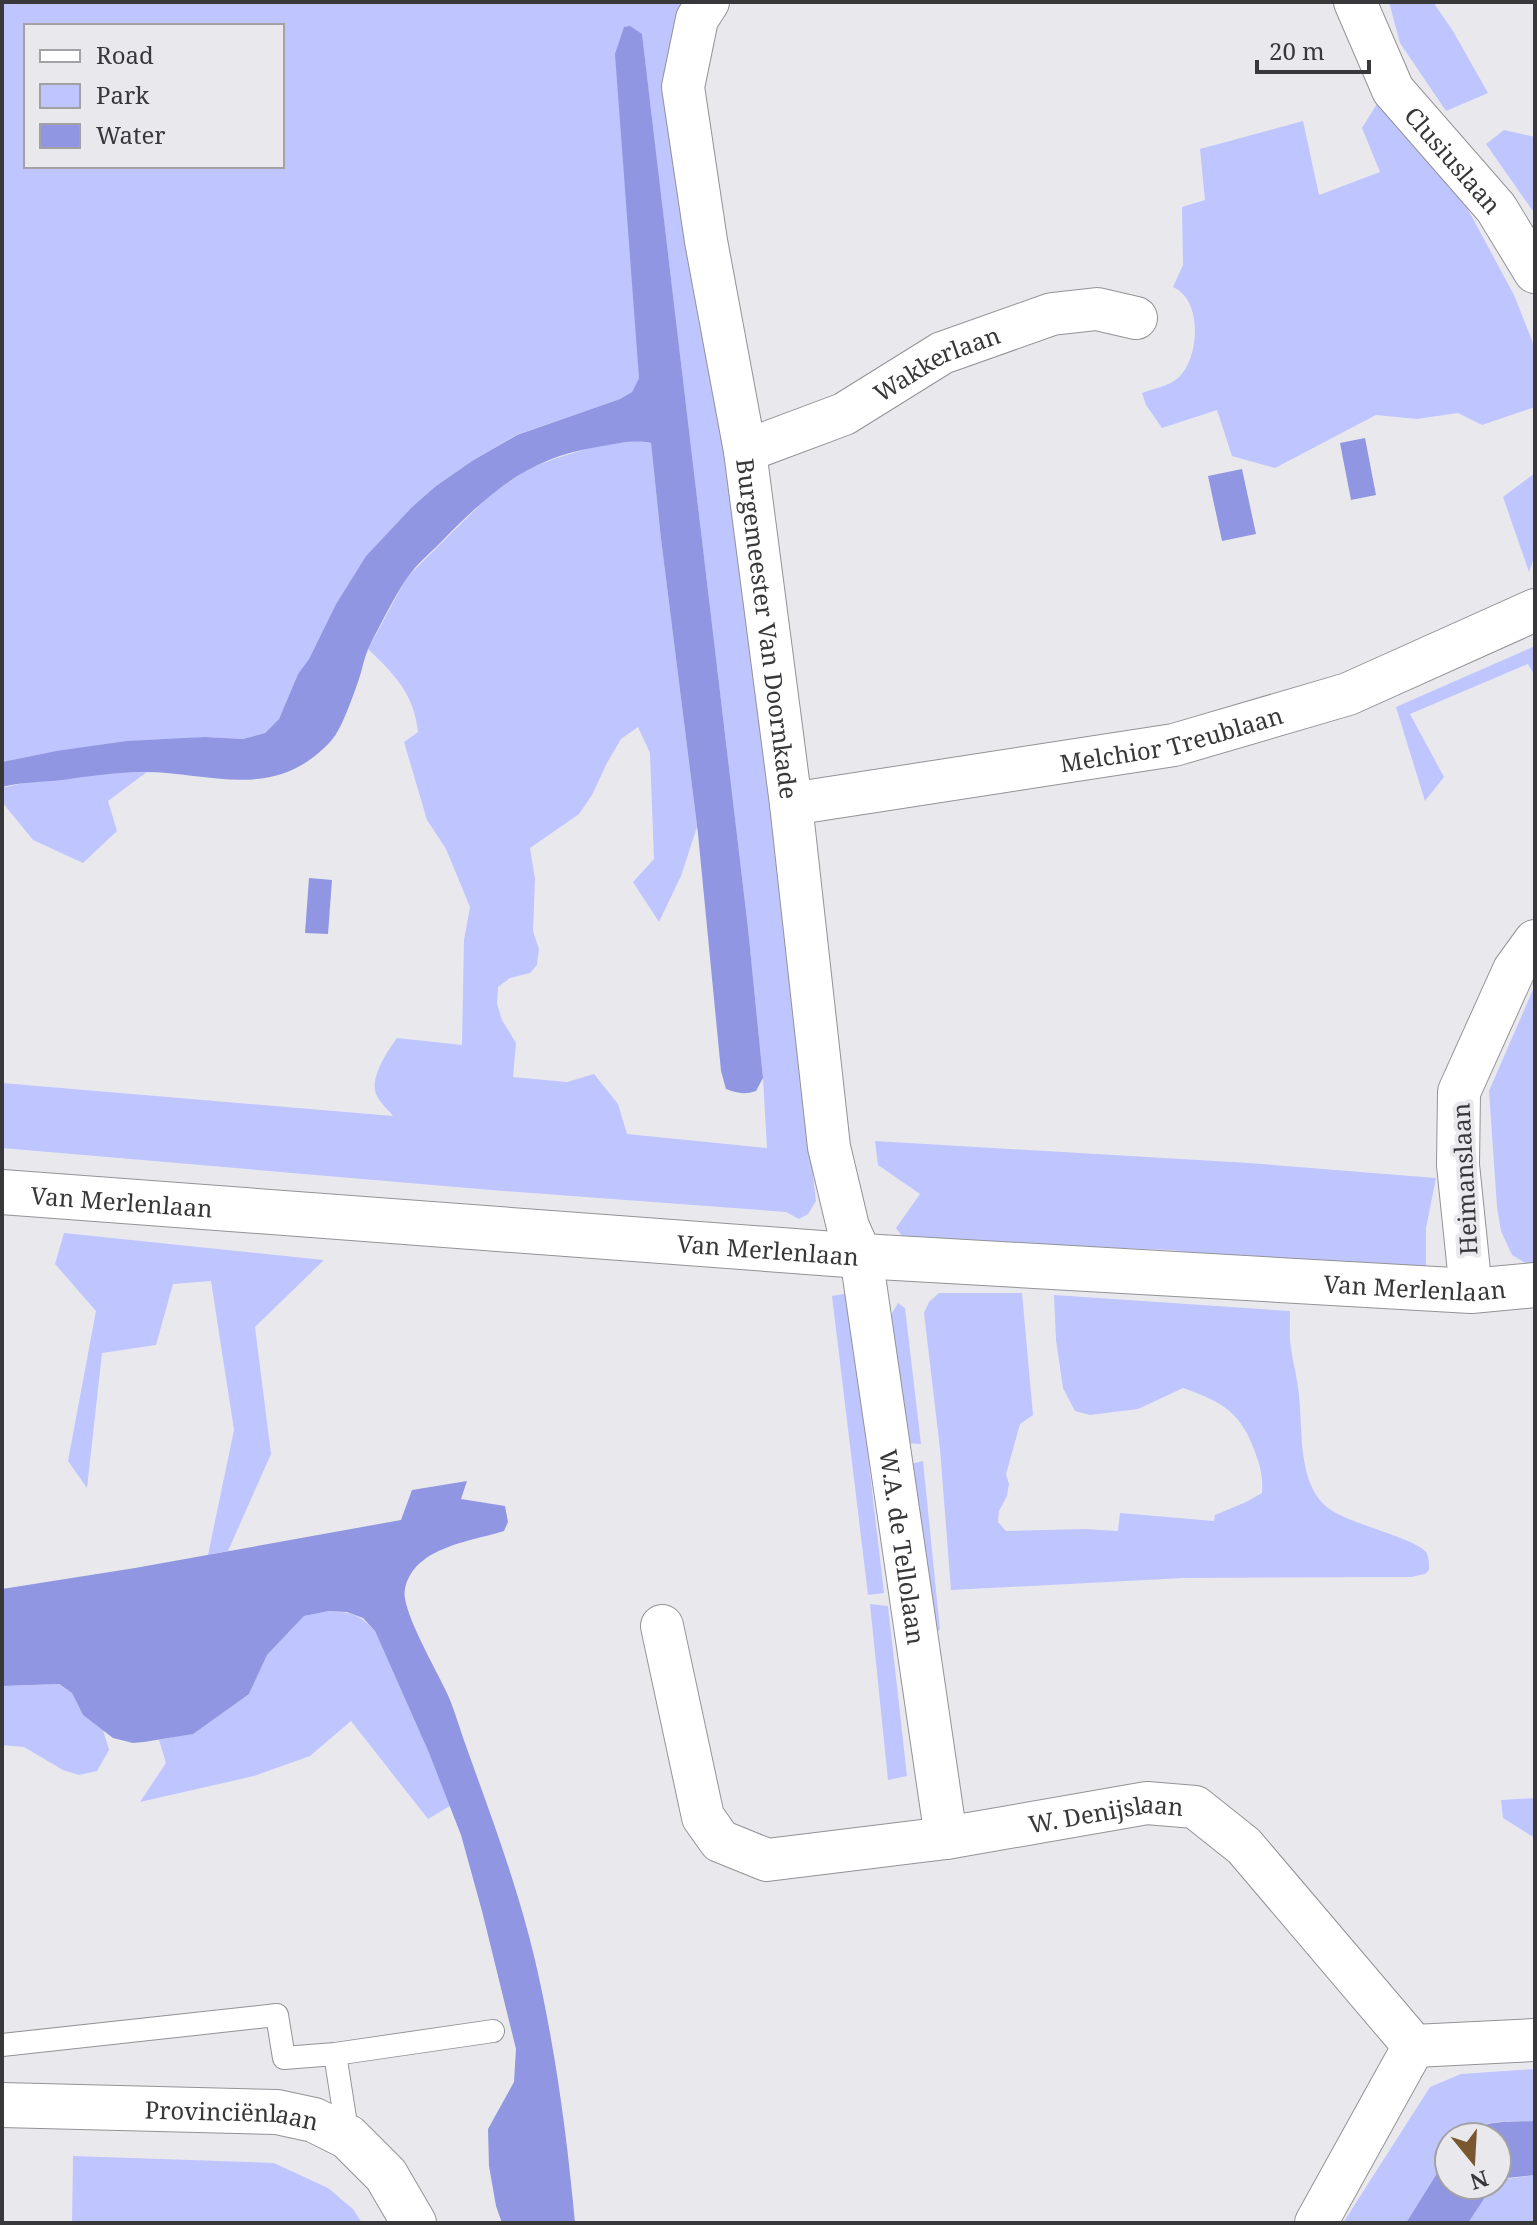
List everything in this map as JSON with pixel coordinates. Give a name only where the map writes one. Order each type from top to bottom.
[{"type":"main road","name":"Van Merlenlaan","points":[[2,1192],[861,1256],[1471,1291],[1535,1285]]},
{"type":"main road","name":"Provinciënlaan","points":[[2,2105],[277,2112],[314,2120],[348,2137],[386,2175],[414,2223]]},
{"type":"street","name":"Burgemeester Van Doornkade","points":[[708,2],[697,19],[683,87],[706,241],[745,451],[791,804],[829,1147],[848,1227],[861,1256]]},
{"type":"street","name":"Clusiuslaan","points":[[1355,2],[1393,90],[1496,208],[1535,272]]},
{"type":"street","name":"Wakkerlaan","points":[[745,451],[844,414],[942,353],[1052,314],[1097,309],[1136,318]]},
{"type":"street","name":"Melchior Treublaan","points":[[791,804],[1174,745],[1348,694],[1535,610]]},
{"type":"street","name":"Heimanslaan","points":[[1471,1291],[1458,1165],[1459,1092],[1514,970],[1535,941]]},
{"type":"street","name":"W.A. de Tellolaan","points":[[861,1256],[946,1838]]},
{"type":"street","name":"W. Denijslaan","points":[[662,1626],[703,1817],[720,1841],[767,1860],[946,1838],[1147,1803],[1195,1807],[1244,1846],[1414,2046]]},
{"type":"street","points":[[1316,2223],[1414,2046],[1535,2040]]},
{"type":"lane","points":[[2,2045],[277,2015],[284,2058],[335,2054],[493,2031]]},
{"type":"lane","points":[[335,2054],[348,2137]]},
{"type":"green space","points":[[2,2],[688,2],[680,173],[749,614],[816,1201],[808,1214],[799,1219],[786,1212],[2,1148],[2,1083],[393,1116],[377,1096],[375,1082],[380,1066],[397,1038],[462,1045],[464,940],[470,907],[446,849],[427,820],[404,742],[418,732],[408,696],[395,677],[368,649],[407,577],[492,493],[532,467],[557,458],[589,448],[639,441],[651,443],[697,827],[681,876],[659,922],[633,882],[654,859],[650,753],[638,727],[621,739],[579,814],[530,848],[535,879],[533,931],[539,949],[537,965],[530,973],[510,978],[498,987],[497,1004],[502,1020],[516,1043],[513,1077],[567,1082],[594,1074],[618,1104],[627,1134],[767,1148],[748,928],[642,35],[630,26],[639,378],[632,392],[516,435],[472,461],[412,507],[366,556],[298,674],[279,719],[265,733],[243,739],[205,737],[56,751],[2,762]]},
{"type":"green space","points":[[1389,2],[1433,2],[1488,93],[1446,111],[1400,43]]},
{"type":"green space","points":[[1380,99],[1464,202],[1514,295],[1535,348],[1535,407],[1482,425],[1458,413],[1417,419],[1376,415],[1275,468],[1232,456],[1217,410],[1162,428],[1146,405],[1142,393],[1178,378],[1191,357],[1194,316],[1183,294],[1173,287],[1183,265],[1182,207],[1205,200],[1200,149],[1303,121],[1319,195],[1380,172],[1362,128]]},
{"type":"green space","points":[[1504,130],[1535,137],[1535,214],[1486,144]]},
{"type":"green space","points":[[1535,473],[1535,555],[1529,572],[1503,497]]},
{"type":"green space","points":[[1535,646],[1535,676],[1528,664],[1410,714],[1444,777],[1425,801],[1396,707]]},
{"type":"green space","points":[[147,772],[108,801],[117,831],[83,863],[33,840],[2,802],[2,788],[38,780]]},
{"type":"green space","points":[[1535,985],[1535,1265],[1530,1266],[1512,1255],[1501,1231],[1489,1091]]},
{"type":"green space","points":[[875,1141],[1249,1163],[1436,1178],[1426,1228],[1426,1269],[1285,1266],[1172,1250],[905,1240],[896,1228],[920,1194],[878,1165]]},
{"type":"green space","points":[[64,1233],[324,1260],[255,1327],[271,1454],[228,1551],[208,1555],[234,1430],[211,1281],[173,1284],[156,1345],[102,1353],[87,1488],[68,1461],[96,1311],[55,1264]]},
{"type":"green space","points":[[849,1293],[884,1593],[868,1595],[832,1296]]},
{"type":"green space","points":[[939,1293],[1022,1293],[1033,1415],[1020,1424],[1006,1474],[1009,1484],[1007,1496],[999,1511],[998,1522],[1006,1531],[1118,1531],[1120,1513],[1214,1521],[1215,1515],[1262,1493],[1259,1464],[1244,1429],[1229,1411],[1209,1398],[1183,1388],[1138,1409],[1090,1415],[1075,1411],[1063,1388],[1054,1295],[1290,1311],[1290,1343],[1304,1458],[1312,1487],[1331,1510],[1419,1547],[1427,1554],[1429,1570],[1411,1577],[1184,1578],[951,1590],[940,1449],[924,1313],[929,1302]]},
{"type":"green space","points":[[898,1303],[905,1308],[921,1444],[904,1443],[888,1320]]},
{"type":"green space","points":[[923,1461],[940,1630],[928,1631],[906,1465]]},
{"type":"green space","points":[[870,1604],[888,1606],[907,1776],[888,1780]]},
{"type":"green space","points":[[329,1611],[354,1615],[375,1631],[450,1806],[428,1819],[351,1721],[310,1756],[254,1776],[140,1802],[166,1763],[159,1740],[193,1733],[249,1694],[267,1655],[304,1616]]},
{"type":"green space","points":[[58,1684],[72,1693],[83,1715],[103,1730],[109,1750],[97,1771],[79,1775],[63,1770],[24,1747],[2,1745],[2,1686]]},
{"type":"green space","points":[[1535,1798],[1535,1838],[1503,1818],[1501,1800]]},
{"type":"green space","points":[[1535,2069],[1535,2121],[1433,2121],[1433,2180],[1406,2223],[1343,2223],[1430,2087],[1461,2074]]},
{"type":"green space","points":[[73,2156],[274,2163],[328,2188],[353,2209],[362,2223],[72,2223]]},
{"type":"green space","points":[[1535,2175],[1535,2223],[1468,2223],[1481,2201],[1513,2201],[1513,2178]]},
{"type":"water","points":[[630,26],[642,34],[748,928],[763,1078],[756,1091],[748,1093],[726,1089],[721,1071],[698,834],[651,443],[617,443],[550,460],[510,481],[475,509],[407,578],[369,647],[337,732],[330,742],[301,765],[260,779],[136,772],[2,787],[2,762],[127,741],[205,737],[243,739],[265,733],[279,719],[298,674],[366,556],[412,507],[472,461],[517,435],[632,392],[639,378],[615,54],[624,27]]},
{"type":"water","points":[[1365,438],[1376,495],[1351,500],[1340,443]]},
{"type":"water","points":[[1242,469],[1256,534],[1222,541],[1208,476]]},
{"type":"water","points":[[309,878],[332,880],[328,934],[305,933]]},
{"type":"water","points":[[467,1481],[461,1499],[505,1506],[508,1522],[504,1531],[431,1555],[410,1575],[405,1598],[413,1624],[454,1710],[521,1906],[554,2058],[575,2223],[502,2223],[496,2206],[489,2166],[488,2129],[514,2082],[516,2049],[461,1835],[375,1631],[363,1618],[347,1612],[329,1611],[304,1616],[267,1655],[249,1694],[193,1734],[133,1743],[113,1738],[83,1715],[72,1693],[59,1684],[2,1686],[2,1589],[401,1520],[412,1490]]},
{"type":"water","points":[[1535,2121],[1535,2175],[1513,2177],[1513,2122]]},
{"type":"water","points":[[1433,2180],[1433,2201],[1482,2201],[1468,2223],[1406,2223]]}]
